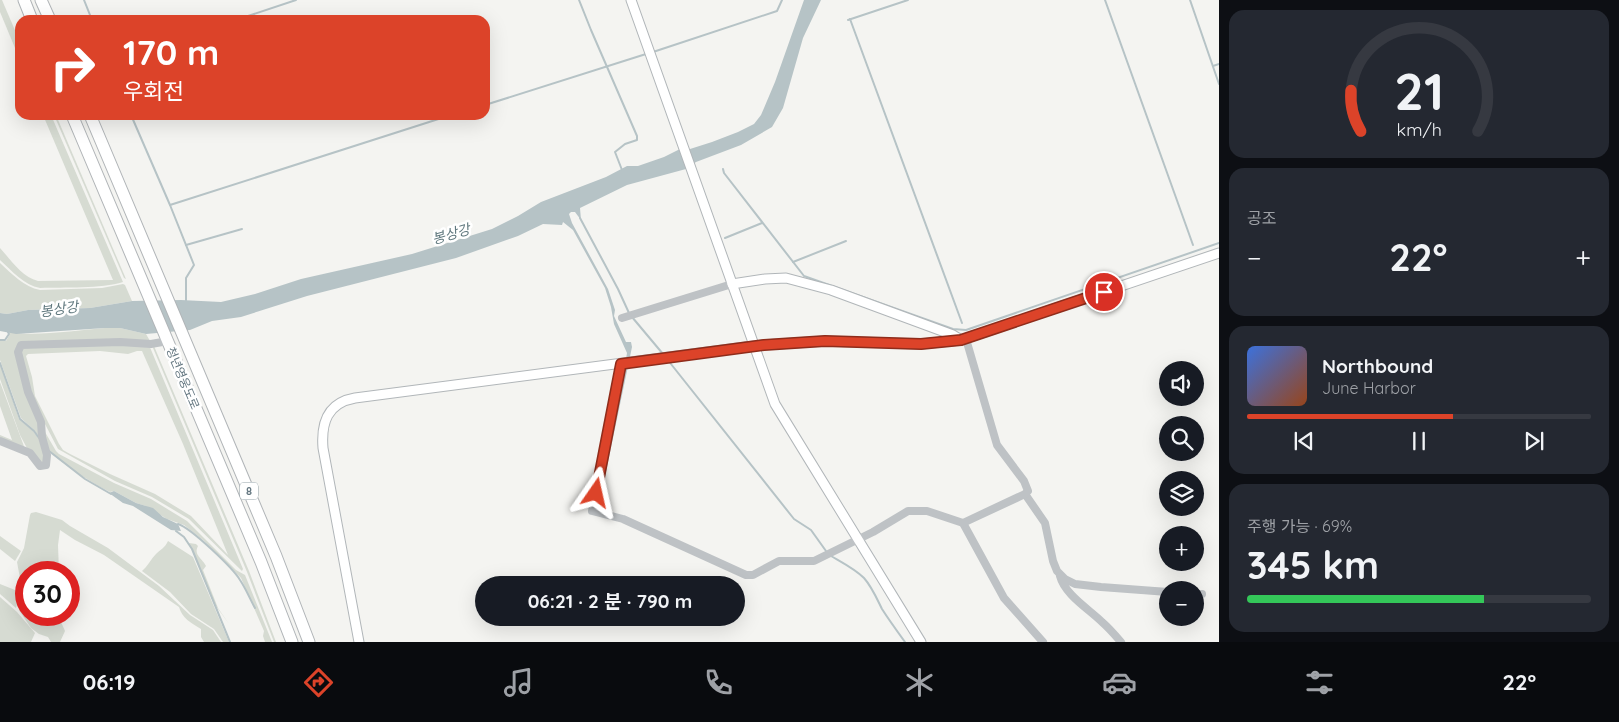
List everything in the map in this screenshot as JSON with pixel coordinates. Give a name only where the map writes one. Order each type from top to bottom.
[{"type":"highway","points":[[24,0],[30,15]]},
{"type":"highway","points":[[42,0],[48,15]]},
{"type":"highway","name":"청년영웅도로","points":[[74,120],[261,562],[292,642]]},
{"type":"highway","name":"청년영웅도로","points":[[92,120],[276,556],[309,642]]},
{"type":"main road","points":[[631,0],[775,404],[921,642]]},
{"type":"main road","points":[[359,642],[323,448],[323,433],[326,419],[331,410],[340,402],[355,398],[764,345],[825,341],[921,344],[963,339],[1219,253]]},
{"type":"main road","points":[[734,289],[765,279],[786,278],[831,290],[963,339]]},
{"type":"street","points":[[622,318],[734,289]]},
{"type":"street","points":[[622,363],[592,511],[623,519],[746,575],[753,575],[779,561],[814,561],[873,532],[902,514],[916,510],[926,511],[963,523],[1028,491],[1002,453],[993,435],[963,339]]},
{"type":"street","points":[[0,441],[30,453],[40,466],[46,465],[47,455],[42,437],[42,422],[28,392],[18,352],[21,345],[120,342],[151,344],[168,342]]},
{"type":"street","points":[[1025,494],[1045,523],[1053,561],[1065,579],[1075,584],[1159,591]]},
{"type":"street","points":[[963,523],[1004,598],[1043,642]]},
{"type":"street","points":[[1060,574],[1061,580],[1071,593],[1121,642]]},
{"type":"shaded area","points":[[0,0],[2,0],[15,30],[15,48],[0,12]]},
{"type":"shaded area","points":[[45,120],[53,120],[123,282],[93,287],[40,288],[23,281],[0,260],[0,248],[22,272],[38,281],[113,280]]},
{"type":"shaded area","points":[[56,120],[58,120],[126,279]]},
{"type":"shaded area","points":[[0,263],[18,279],[40,290],[102,288],[123,284],[132,301],[90,308],[0,313]]},
{"type":"shaded area","points":[[120,328],[146,334],[150,341],[19,346],[39,421],[40,438],[21,418],[0,360],[0,341],[6,341],[10,334],[9,332],[44,333]]},
{"type":"shaded area","points":[[149,345],[243,569],[242,571],[189,519],[152,497],[115,481],[58,449],[32,399],[19,350],[21,346]],"holes":[[[100,351],[128,354],[142,351],[183,444],[228,555],[191,516],[155,494],[63,450],[35,396],[26,356],[28,354]]]},
{"type":"shaded area","points":[[154,346],[249,571],[276,642],[274,642],[247,572],[153,348]]},
{"type":"shaded area","points":[[0,364],[19,419],[33,431],[42,443],[45,451],[43,464],[28,450],[20,435],[0,379]]},
{"type":"shaded area","points":[[0,382],[25,449],[0,441],[0,435],[12,440],[0,406]]},
{"type":"shaded area","points":[[45,432],[59,454],[114,483],[151,499],[187,521],[236,570],[245,575],[272,642],[265,642],[264,631],[241,578],[203,540],[184,525],[167,519],[146,506],[136,503],[114,491],[110,492],[74,471],[48,450],[45,443]]},
{"type":"shaded area","points":[[36,512],[62,520],[108,548],[159,586],[190,615],[213,630],[221,642],[204,642],[201,637],[201,629],[185,617],[179,607],[104,555],[60,530],[59,561],[18,561],[24,548],[31,513]]},
{"type":"shaded area","points":[[0,536],[21,551],[15,561],[0,549]]},
{"type":"shaded area","points":[[168,541],[193,557],[229,642],[223,642],[214,629],[191,614],[170,592],[142,571]]},
{"type":"shaded area","points":[[189,543],[198,546],[197,552],[206,566],[203,570],[218,608],[229,624],[213,602]]},
{"type":"shaded area","points":[[0,584],[15,590],[15,607],[0,594]]},
{"type":"shaded area","points":[[0,597],[15,610],[15,626],[29,626],[35,633],[31,642],[0,642]]},
{"type":"shaded area","points":[[30,626],[63,626],[65,631],[60,642],[51,642],[48,637],[39,634]]},
{"type":"water","name":"봉상강","points":[[804,0],[821,0],[803,38],[783,108],[772,127],[741,145],[696,162],[686,169],[627,185],[580,208],[581,220],[575,212],[569,214],[608,289],[615,310],[614,316],[626,342],[631,342],[632,347],[598,510],[595,510],[627,353],[614,324],[605,288],[573,230],[563,222],[562,225],[543,224],[518,236],[456,258],[307,296],[241,317],[212,321],[190,330],[146,334],[120,328],[16,334],[0,331],[0,313],[90,308],[132,301],[181,300],[221,302],[255,294],[301,279],[412,254],[492,229],[541,202],[606,177],[627,166],[638,166],[680,149],[690,149],[738,132],[754,124],[761,115],[775,82]]},
{"type":"water","points":[[114,491],[136,503],[153,508],[163,517],[178,524],[181,531],[171,530],[133,506],[123,503],[109,493]]},
{"type":"waterway","points":[[84,0],[90,15]]},
{"type":"waterway","points":[[251,15],[296,0]]},
{"type":"waterway","points":[[579,0],[637,136],[637,140],[625,144],[615,152],[622,170]]},
{"type":"waterway","points":[[653,52],[777,11],[782,0]]},
{"type":"waterway","points":[[848,20],[908,0]]},
{"type":"waterway","points":[[1105,0],[1193,245]]},
{"type":"waterway","points":[[1190,0],[1219,84]]},
{"type":"waterway","points":[[850,19],[962,323]]},
{"type":"waterway","points":[[490,103],[646,54]]},
{"type":"waterway","points":[[1213,66],[1219,64]]},
{"type":"waterway","points":[[133,120],[194,265],[186,278],[186,302]]},
{"type":"waterway","points":[[170,205],[435,120]]},
{"type":"waterway","points":[[723,169],[724,173],[804,276],[953,329],[966,330],[1219,243]]},
{"type":"waterway","points":[[580,218],[629,313]]},
{"type":"waterway","points":[[725,238],[762,223]]},
{"type":"waterway","points":[[186,245],[242,229]]},
{"type":"waterway","points":[[793,262],[846,241]]},
{"type":"waterway","points":[[632,317],[663,354]]},
{"type":"waterway","points":[[0,340],[5,340],[9,334],[8,332]]},
{"type":"waterway","points":[[667,359],[794,519],[811,530],[826,551]]},
{"type":"waterway","points":[[0,363],[20,419],[39,438]]},
{"type":"waterway","points":[[49,451],[85,479],[111,494]]},
{"type":"waterway","points":[[178,524],[201,540],[236,574],[255,608]]},
{"type":"waterway","points":[[176,531],[184,537],[192,549],[230,642]]},
{"type":"waterway","points":[[831,556],[864,578],[882,609],[905,642]]},
{"type":"route","points":[[596,493],[621,364],[764,345],[825,341],[921,344],[961,340],[1104,292]]}]
